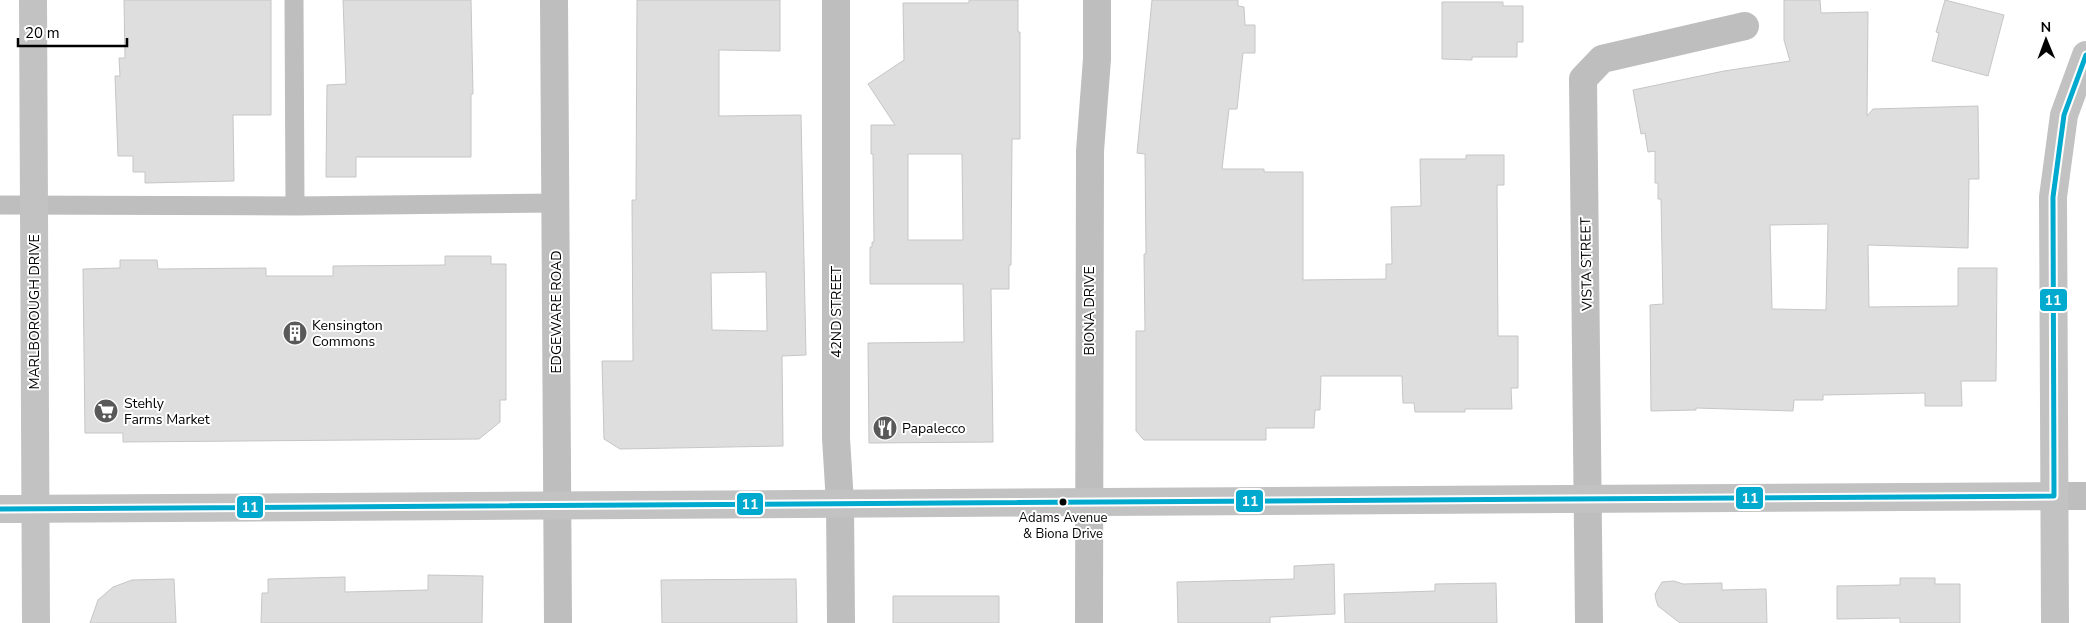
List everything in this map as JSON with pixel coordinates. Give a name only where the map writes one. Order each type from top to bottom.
[{"type":"main road","name":"MARLBOROUGH DRIVE","points":[[33,0],[36,623]]},
{"type":"main road","points":[[2054,623],[2054,197],[2064,116],[2086,55]]},
{"type":"main road","points":[[0,509],[2054,496]]},
{"type":"street","name":"EDGEWARE ROAD","points":[[554,0],[558,623]]},
{"type":"street","name":"42ND STREET","points":[[836,0],[836,438],[840,504],[841,623]]},
{"type":"street","name":"BIONA DRIVE","points":[[1089,623],[1090,151],[1097,59],[1097,0]]},
{"type":"street","name":"VISTA STREET","points":[[1589,623],[1583,78],[1602,59],[1745,26]]},
{"type":"street","points":[[2054,496],[2086,496]]},
{"type":"lane","points":[[294,0],[295,206]]},
{"type":"lane","points":[[0,205],[295,206],[555,203]]},
{"type":"building","points":[[124,0],[271,0],[271,115],[233,115],[234,181],[145,183],[145,172],[133,172],[133,156],[118,156],[115,76],[120,76],[119,58],[125,58]]},
{"type":"building","points":[[343,0],[471,0],[473,94],[471,94],[471,157],[356,157],[356,177],[326,177],[327,85],[346,84]]},
{"type":"building","points":[[637,0],[780,0],[780,51],[719,50],[719,116],[801,115],[806,355],[782,356],[783,446],[620,449],[604,439],[602,361],[633,361],[632,200],[636,200]],"holes":[[[766,272],[767,331],[712,330],[711,273]]]},
{"type":"building","points":[[969,0],[1018,0],[1018,32],[1020,32],[1020,139],[1012,139],[1011,265],[1009,265],[1009,289],[991,289],[993,442],[869,443],[868,343],[964,342],[963,284],[870,284],[870,247],[872,247],[872,242],[874,242],[871,125],[895,125],[868,84],[904,60],[903,3],[969,3]],"holes":[[[908,154],[962,154],[963,240],[908,240]]]},
{"type":"building","points":[[1152,0],[1238,0],[1238,6],[1244,7],[1245,25],[1255,25],[1255,53],[1243,53],[1237,109],[1229,109],[1222,169],[1264,169],[1264,172],[1303,172],[1303,280],[1386,279],[1386,264],[1392,264],[1391,207],[1421,206],[1420,159],[1466,159],[1466,155],[1504,155],[1504,185],[1497,185],[1498,336],[1518,336],[1518,388],[1511,388],[1512,409],[1465,409],[1465,412],[1415,412],[1414,403],[1403,403],[1402,376],[1321,376],[1320,410],[1315,410],[1314,428],[1266,428],[1266,440],[1144,440],[1136,431],[1136,331],[1145,331],[1144,254],[1146,254],[1145,154],[1137,153]]},
{"type":"building","points":[[1784,0],[1820,0],[1821,13],[1868,12],[1867,116],[1873,109],[1978,106],[1979,179],[1969,179],[1968,248],[1868,245],[1869,307],[1958,306],[1958,268],[1997,268],[1996,381],[1961,381],[1962,406],[1925,406],[1925,393],[1823,395],[1823,400],[1794,400],[1793,411],[1696,408],[1696,410],[1651,411],[1650,305],[1663,304],[1661,199],[1658,199],[1658,183],[1655,183],[1655,151],[1648,152],[1645,133],[1641,134],[1633,90],[1724,71],[1790,61],[1784,40]],"holes":[[[1828,224],[1826,310],[1772,309],[1770,225]]]},
{"type":"building","points":[[1945,0],[2004,15],[1988,76],[1932,61],[1939,33],[1936,32]]},
{"type":"building","points":[[1442,2],[1503,2],[1503,6],[1523,6],[1523,42],[1517,42],[1517,57],[1472,57],[1472,60],[1442,59]]},
{"type":"building","name":"Kensington Commons","points":[[445,256],[491,256],[491,264],[506,264],[506,400],[500,400],[500,422],[479,439],[123,442],[123,433],[85,433],[83,269],[120,268],[120,260],[157,260],[158,269],[266,268],[266,276],[333,276],[333,266],[445,265]]},
{"type":"building","points":[[1334,564],[1335,614],[1270,617],[1270,623],[1178,623],[1177,582],[1294,579],[1294,566]]},
{"type":"building","points":[[428,575],[483,576],[482,623],[261,623],[262,593],[268,593],[268,579],[345,577],[345,592],[428,590]]},
{"type":"building","points":[[1900,578],[1935,578],[1935,584],[1960,584],[1960,623],[1900,623],[1900,618],[1837,619],[1837,586],[1900,585]]},
{"type":"building","points":[[174,579],[176,623],[90,623],[98,600],[113,587],[132,580]]},
{"type":"building","points":[[796,579],[797,623],[662,623],[661,580]]},
{"type":"building","points":[[1674,581],[1683,584],[1722,583],[1722,590],[1766,589],[1767,623],[1680,623],[1658,606],[1655,594],[1662,582]]},
{"type":"building","points":[[1496,583],[1497,623],[1345,623],[1344,594],[1435,591],[1435,584]]},
{"type":"building","points":[[893,596],[999,596],[999,623],[893,623]]},
{"type":"transit line","name":"11","points":[[0,509],[2054,496],[2053,197],[2064,115],[2086,55]]},
{"type":"place","name":"Kensington Commons","points":[[295,333]]},
{"type":"place","name":"Stehly Farms Market","points":[[106,411]]},
{"type":"place","name":"Papalecco","points":[[885,428]]},
{"type":"place","name":"Adams Avenue & Biona Drive","points":[[1063,502]]}]
